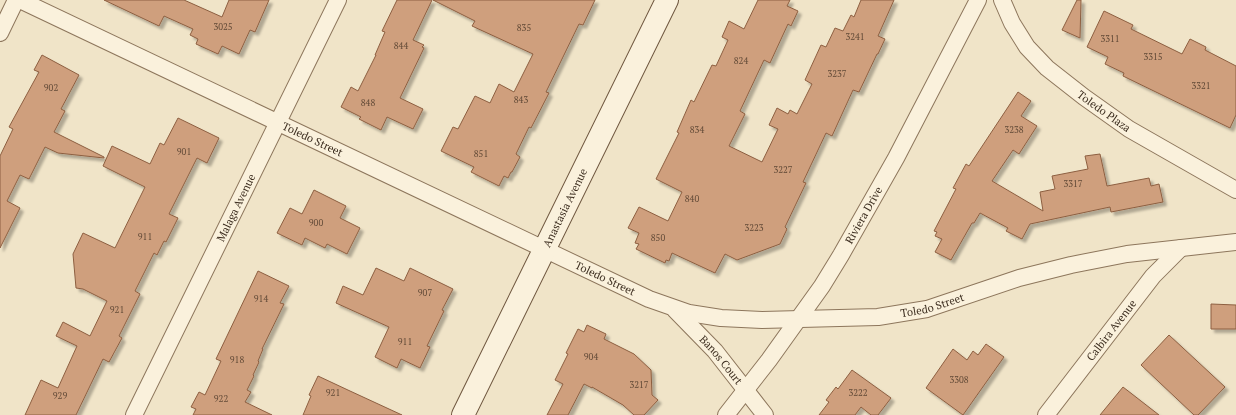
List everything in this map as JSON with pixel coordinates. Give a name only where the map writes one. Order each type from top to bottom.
[{"type":"street","points":[[0,33],[16,0]]},
{"type":"street","name":"Toledo Street","points":[[20,0],[649,299],[689,313],[721,318],[798,319],[878,317],[927,309],[1038,273],[1127,254],[1236,242]]},
{"type":"street","name":"Malaga Avenue","points":[[134,415],[338,0]]},
{"type":"street","name":"Anastasia Avenue","points":[[463,415],[667,0]]},
{"type":"street","name":"Riviera Drive","points":[[726,415],[746,391],[822,286],[896,158],[978,0]]},
{"type":"street","name":"Toledo Plaza","points":[[1002,0],[1012,23],[1027,47],[1047,68],[1129,129],[1236,190]]},
{"type":"street","name":"Calbira Avenue","points":[[1046,415],[1153,276],[1181,248]]},
{"type":"street","name":"Banos Court","points":[[674,309],[709,345],[765,415]]},
{"type":"building","points":[[104,0],[184,0],[222,17],[229,0],[269,0],[255,32],[250,30],[239,54],[222,46],[218,54],[196,44],[198,39],[190,35],[193,29],[164,16],[159,26]]},
{"type":"building","points":[[397,0],[432,0],[413,40],[424,45],[422,47],[424,48],[400,98],[423,109],[413,129],[387,117],[381,130],[359,119],[361,117],[341,107],[351,87],[358,91],[376,55],[385,32],[382,31]]},
{"type":"building","points":[[433,0],[595,0],[583,25],[579,24],[546,92],[549,93],[531,128],[529,127],[516,154],[520,157],[508,178],[504,176],[499,186],[471,172],[474,167],[441,151],[453,127],[458,129],[475,96],[490,103],[499,84],[514,92],[533,54],[472,26],[475,21]]},
{"type":"building","points":[[758,0],[790,0],[787,6],[798,11],[791,26],[788,24],[770,63],[764,60],[740,111],[745,114],[729,146],[762,162],[778,129],[769,125],[777,108],[788,114],[790,110],[797,114],[812,84],[805,80],[821,45],[826,47],[835,28],[843,31],[851,15],[854,17],[861,0],[894,0],[878,36],[885,39],[878,54],[859,92],[853,90],[832,136],[826,133],[803,182],[806,183],[785,227],[787,229],[780,244],[737,260],[725,254],[715,273],[672,253],[669,261],[666,260],[665,263],[636,249],[639,244],[635,243],[639,233],[628,228],[639,207],[668,221],[682,192],[656,179],[679,133],[677,132],[691,100],[694,102],[712,65],[716,66],[728,40],[722,37],[729,21],[744,29]]},
{"type":"building","points":[[1077,0],[1081,0],[1080,38],[1062,30]]},
{"type":"building","points":[[1104,11],[1133,25],[1131,29],[1182,54],[1190,39],[1206,47],[1205,50],[1236,66],[1236,115],[1230,128],[1123,76],[1124,73],[1105,64],[1108,57],[1087,47]]},
{"type":"building","points":[[42,55],[79,75],[61,109],[65,111],[54,132],[104,158],[58,153],[45,147],[29,179],[20,175],[7,201],[20,208],[0,248],[0,156],[13,129],[9,127],[39,72],[34,70]]},
{"type":"building","points":[[1018,92],[1031,101],[1021,116],[1037,126],[1019,154],[1013,150],[992,181],[1043,211],[1040,192],[1055,189],[1052,176],[1088,169],[1085,156],[1100,154],[1107,186],[1149,178],[1151,186],[1159,184],[1163,202],[1111,212],[1110,207],[1030,224],[1022,239],[1006,231],[1008,228],[980,213],[974,223],[972,223],[951,260],[935,252],[942,239],[935,236],[937,232],[934,231],[956,189],[953,188],[966,164],[969,166]]},
{"type":"building","points":[[178,118],[219,138],[207,163],[197,158],[169,214],[178,218],[166,242],[164,241],[157,255],[154,253],[135,291],[140,294],[119,336],[122,338],[109,362],[103,359],[76,415],[25,415],[41,380],[58,388],[77,346],[56,336],[63,322],[90,336],[107,301],[83,289],[76,288],[73,254],[83,233],[115,248],[145,187],[103,166],[112,146],[150,164],[160,143],[164,145]]},
{"type":"building","points":[[314,190],[346,206],[340,218],[360,228],[347,254],[327,244],[325,248],[305,238],[302,245],[277,233],[290,208],[302,214]]},
{"type":"building","points":[[376,268],[404,281],[410,268],[453,289],[442,310],[444,311],[427,346],[430,347],[420,368],[401,359],[397,368],[375,357],[389,327],[336,303],[343,286],[363,295]]},
{"type":"building","points":[[258,271],[289,286],[280,303],[284,304],[262,349],[259,362],[253,375],[254,376],[247,390],[251,392],[245,402],[272,415],[193,415],[196,409],[191,407],[199,392],[205,395],[221,361],[216,359]]},
{"type":"building","points":[[1211,304],[1236,305],[1236,329],[1211,329]]},
{"type":"building","points":[[587,325],[606,334],[604,339],[634,354],[651,370],[652,395],[658,400],[644,415],[634,415],[623,405],[584,384],[568,415],[547,415],[563,384],[555,380],[568,354],[566,353],[578,329],[584,332]]},
{"type":"building","points":[[1169,335],[1225,387],[1198,415],[1194,415],[1141,365]]},
{"type":"building","points":[[986,344],[1004,357],[963,415],[926,388],[953,349],[967,360],[973,351],[978,355]]},
{"type":"building","points":[[852,370],[891,398],[878,415],[871,415],[861,407],[855,415],[819,415],[829,402],[826,400],[836,387],[838,389]]},
{"type":"building","points":[[318,376],[402,415],[303,415],[311,396],[309,395]]},
{"type":"building","points":[[1123,387],[1159,415],[1100,415]]}]
